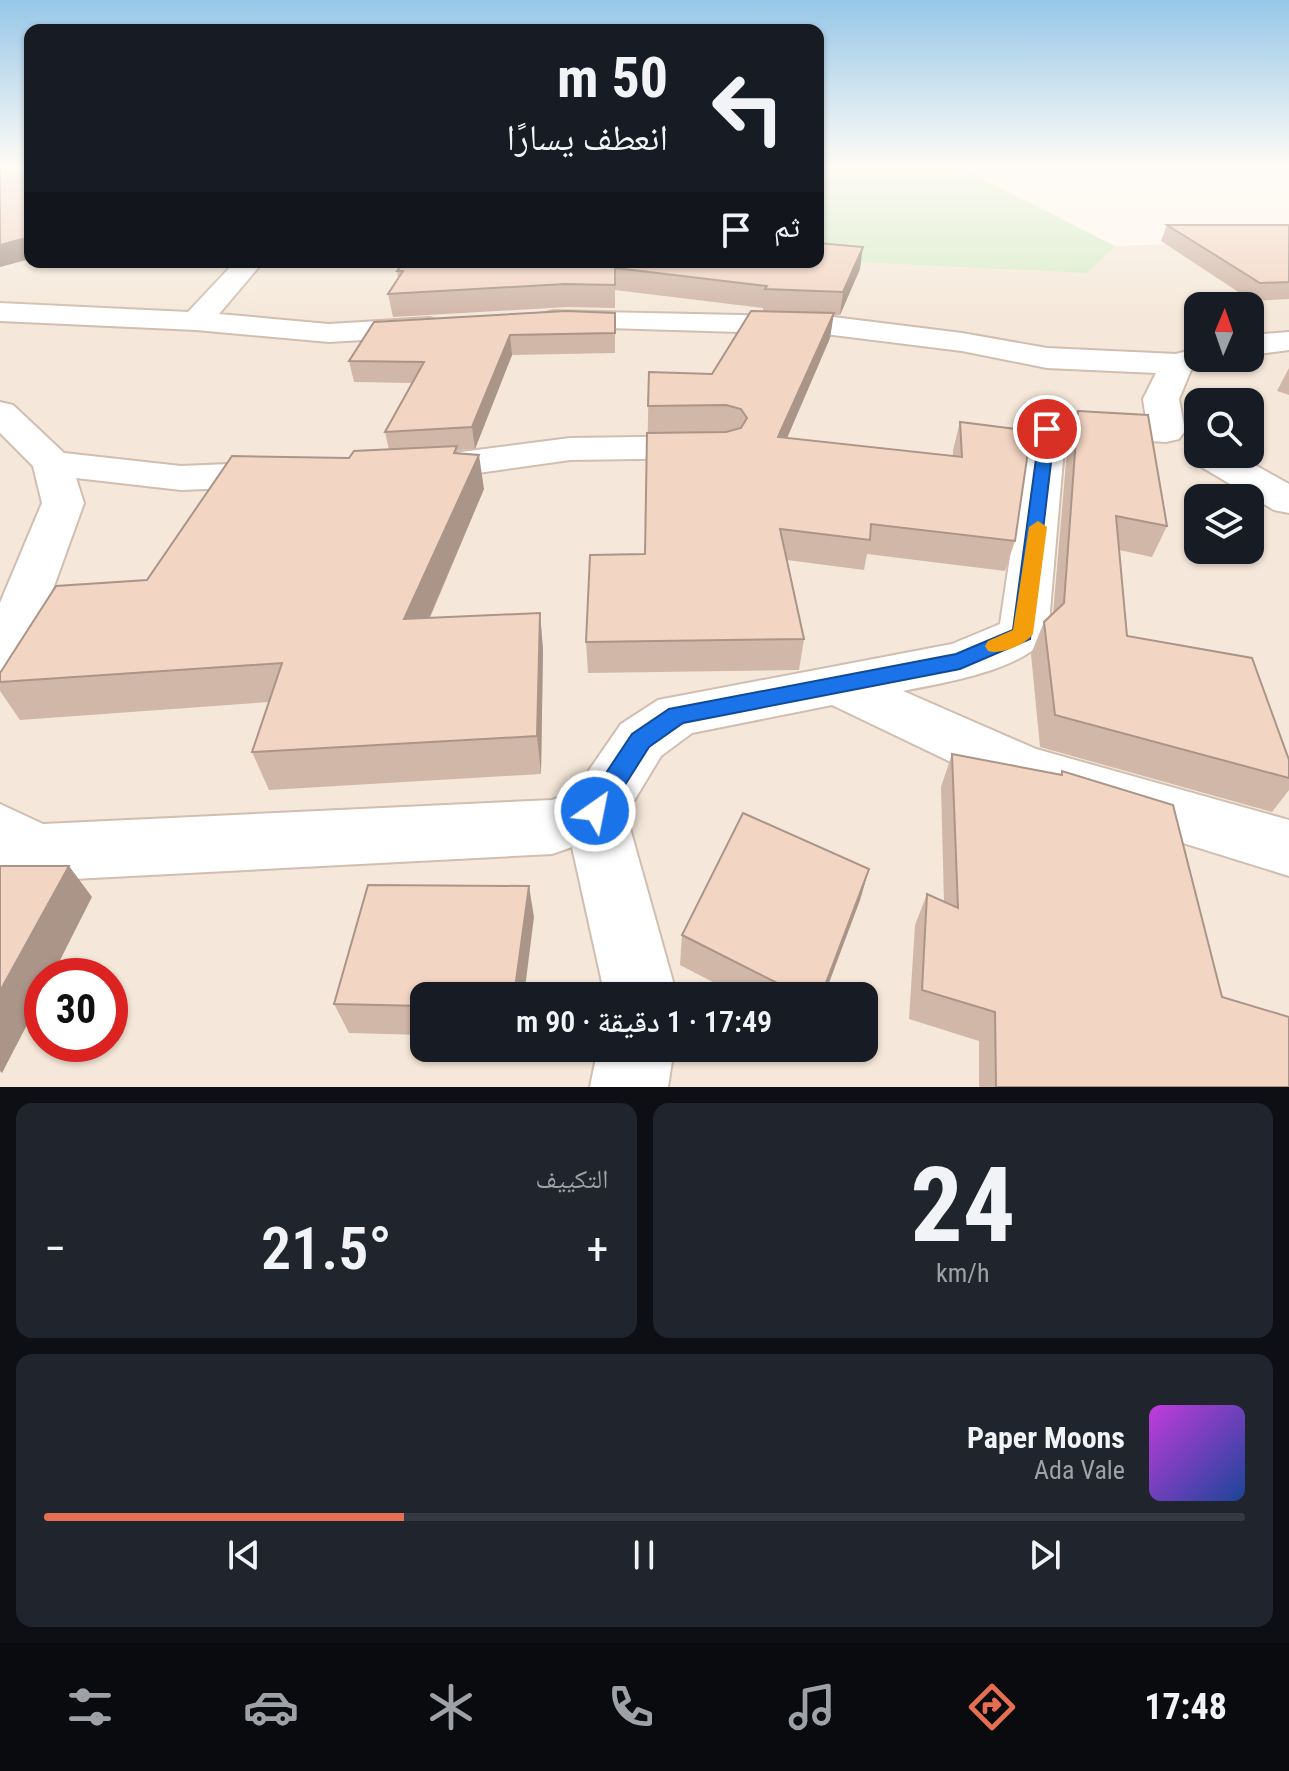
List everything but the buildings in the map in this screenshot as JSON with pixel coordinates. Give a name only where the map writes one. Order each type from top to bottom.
[{"type":"street","points":[[196,321],[245,268]]},
{"type":"street","points":[[0,312],[196,321],[329,333],[456,326]]},
{"type":"street","points":[[519,322],[567,319],[833,326],[962,342],[1047,358],[1184,361]]},
{"type":"street","points":[[1264,344],[1289,341]]},
{"type":"street","points":[[1184,367],[1161,399],[1184,434]]},
{"type":"street","points":[[0,413],[52,463],[63,503],[0,664]]},
{"type":"street","points":[[0,831],[35,853],[552,827],[595,811],[641,740],[677,715],[960,661],[1023,634],[1047,429],[1057,424],[1184,443]]},
{"type":"street","points":[[379,470],[454,467],[570,449],[723,446]]},
{"type":"street","points":[[52,463],[181,478],[318,473]]},
{"type":"street","points":[[1232,468],[1289,501]]},
{"type":"street","points":[[838,685],[1024,770],[1289,848]]},
{"type":"street","points":[[595,811],[638,982]]},
{"type":"street","points":[[629,1087],[633,1062]]},
{"type":"shaded area","points":[[0,216],[24,216],[24,268],[824,268],[824,216],[865,216],[1115,246],[1289,240],[1289,1087],[0,1087]]},
{"type":"green space","points":[[824,216],[1055,216],[1115,246],[1087,273],[824,260]]},
{"type":"slow traffic","points":[[995,646],[1023,634],[1038,527]]},
{"type":"route","points":[[595,811],[641,740],[677,715],[960,661],[1023,634],[1047,429]]}]
